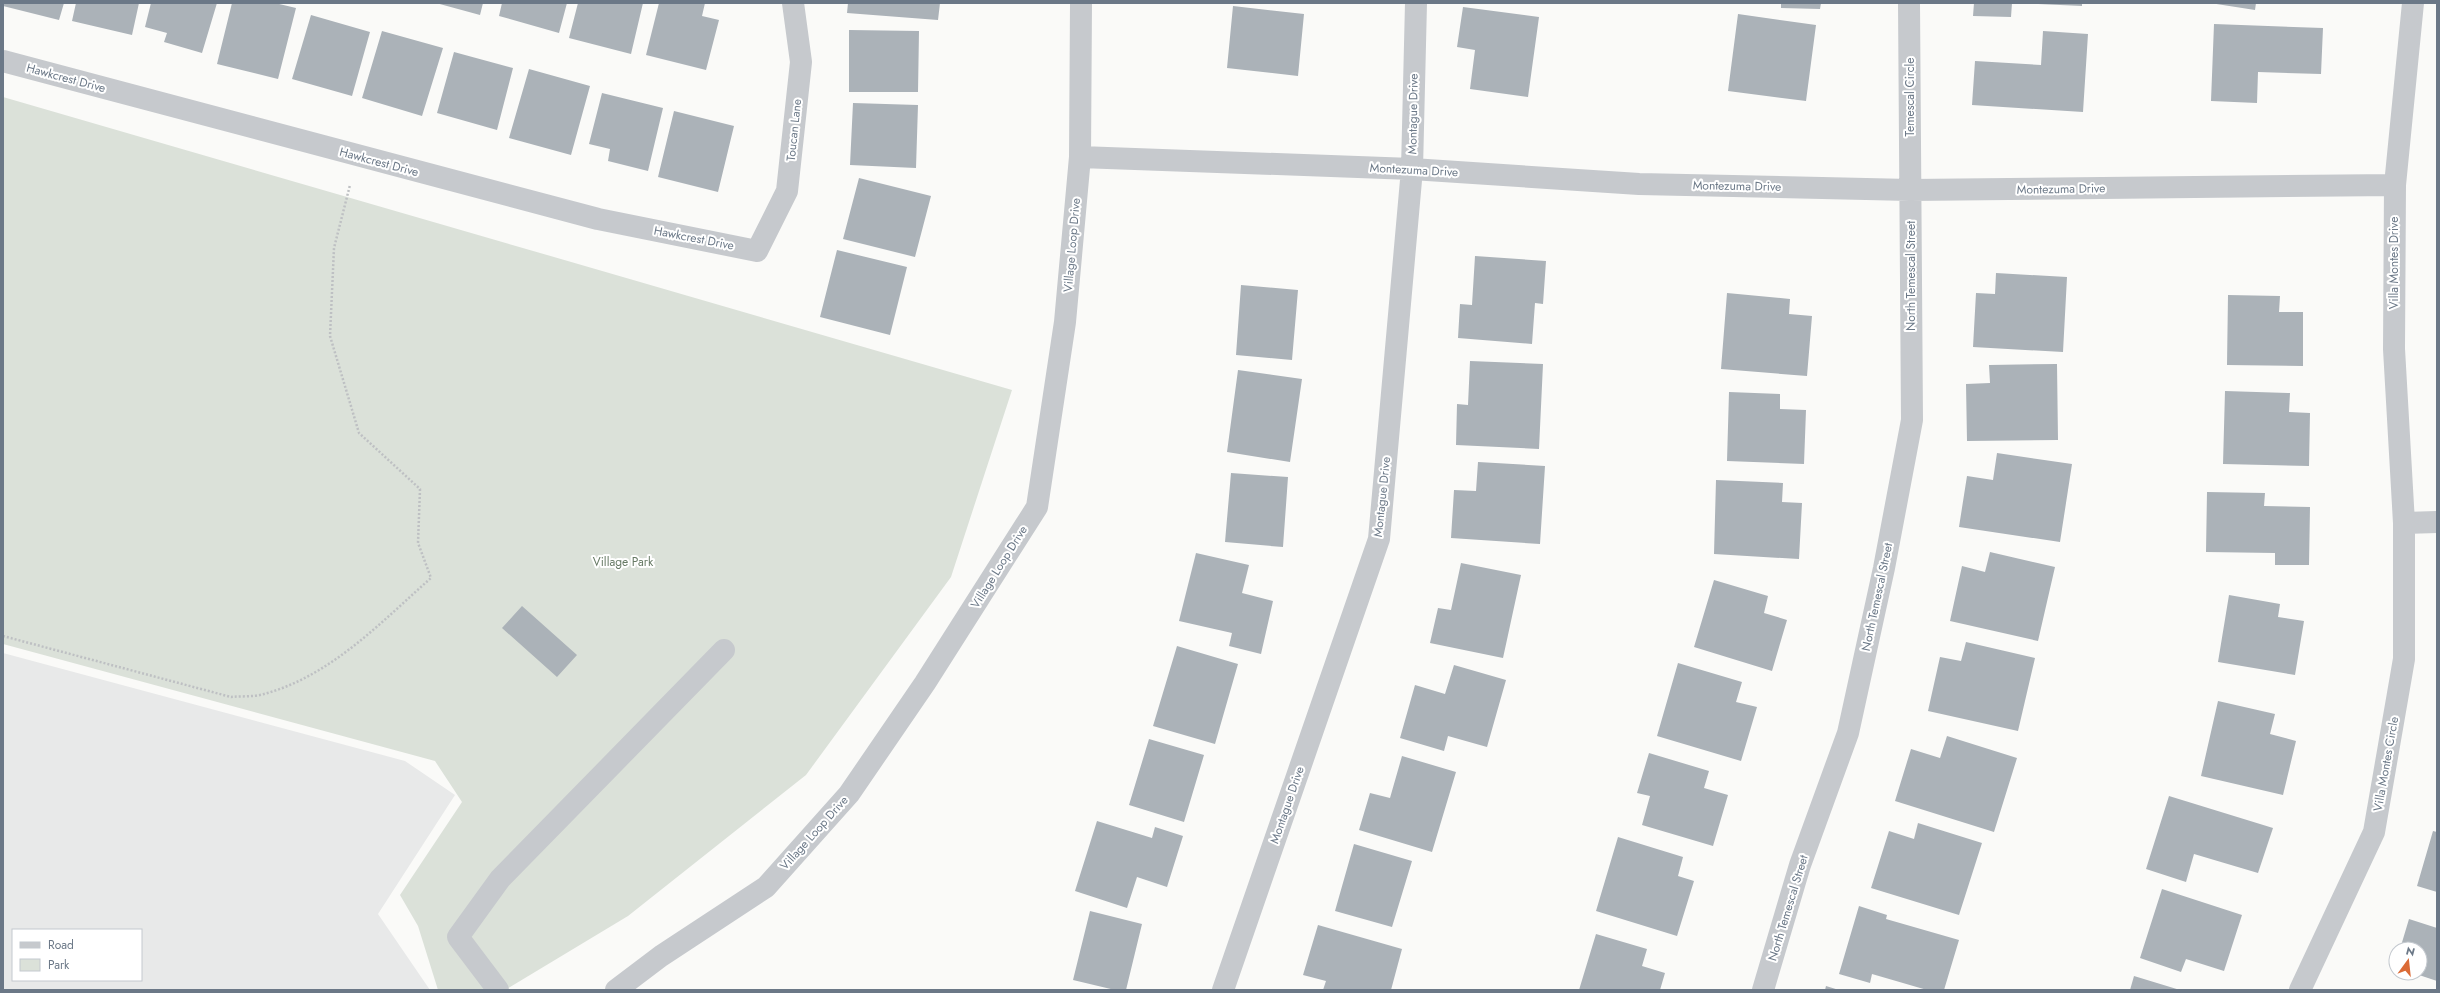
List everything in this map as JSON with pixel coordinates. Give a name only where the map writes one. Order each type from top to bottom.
[{"type":"street","name":"Toucan Lane","points":[[757,251],[788,191],[801,62],[793,3]]},
{"type":"street","name":"Village Loop Drive","points":[[616,990],[661,956],[766,887],[849,794],[925,683],[1037,507],[1065,322],[1080,157],[1081,3]]},
{"type":"street","name":"Montague Drive","points":[[1223,990],[1379,539],[1412,169],[1416,3]]},
{"type":"street","name":"Temescal Circle","points":[[1909,3],[1910,190]]},
{"type":"street","name":"Villa Montes Drive","points":[[2404,523],[2394,349],[2395,185],[2413,3]]},
{"type":"street","name":"Hawkcrest Drive","points":[[3,61],[598,219],[757,251]]},
{"type":"street","name":"Montezuma Drive","points":[[1080,157],[1412,169],[1639,184],[1910,190],[2395,185]]},
{"type":"street","name":"North Temescal Street","points":[[1763,990],[1800,865],[1848,734],[1884,568],[1912,420],[1910,190]]},
{"type":"street","points":[[2404,523],[2437,522]]},
{"type":"street","name":"Villa Montes Circle","points":[[2300,990],[2374,832],[2404,658],[2404,523]]},
{"type":"street","points":[[498,990],[458,937],[500,878],[724,650]]},
{"type":"path","points":[[3,636],[231,697],[263,694],[305,679],[345,653],[431,578],[418,543],[420,489],[358,433],[330,336],[334,248],[357,156]]},
{"type":"shaded area","points":[[3,653],[405,761],[455,795],[378,914],[430,990],[3,990]]},
{"type":"green space","name":"Village Park","points":[[3,97],[1012,390],[951,577],[806,775],[628,916],[505,990],[438,990],[418,926],[400,895],[462,802],[435,761],[3,644]]},
{"type":"building","points":[[3,3],[64,3],[59,20],[3,6]]},
{"type":"building","points":[[76,3],[139,3],[132,35],[72,21]]},
{"type":"building","points":[[151,3],[217,3],[202,53],[164,42],[167,33],[145,27]]},
{"type":"building","points":[[232,3],[275,3],[296,8],[278,79],[217,64]]},
{"type":"building","points":[[436,3],[483,3],[480,15]]},
{"type":"building","points":[[502,3],[567,3],[559,33],[499,16]]},
{"type":"building","points":[[578,3],[643,3],[631,54],[569,38]]},
{"type":"building","points":[[659,3],[705,3],[702,16],[719,20],[706,70],[646,55]]},
{"type":"building","points":[[848,3],[940,3],[938,20],[847,13]]},
{"type":"building","points":[[1781,3],[1821,3],[1820,9],[1781,8]]},
{"type":"building","points":[[1974,3],[2012,3],[2011,17],[1973,16]]},
{"type":"building","points":[[2082,3],[2082,6],[2038,4]]},
{"type":"building","points":[[2210,3],[2256,3],[2255,10]]},
{"type":"building","points":[[1233,6],[1304,14],[1298,76],[1227,68]]},
{"type":"building","points":[[1463,7],[1539,17],[1528,97],[1470,89],[1475,50],[1457,47]]},
{"type":"building","points":[[1738,14],[1816,25],[1806,101],[1728,91]]},
{"type":"building","points":[[311,15],[370,32],[352,96],[292,79]]},
{"type":"building","points":[[2214,24],[2323,28],[2321,74],[2258,72],[2257,103],[2211,101]]},
{"type":"building","points":[[849,30],[919,31],[918,92],[849,92]]},
{"type":"building","points":[[382,31],[443,48],[422,116],[362,98]]},
{"type":"building","points":[[2043,31],[2088,34],[2083,112],[1972,105],[1975,61],[2041,65]]},
{"type":"building","points":[[454,52],[513,68],[497,130],[437,113]]},
{"type":"building","points":[[529,69],[590,86],[571,155],[509,138]]},
{"type":"building","points":[[602,93],[663,108],[648,171],[608,161],[610,149],[589,144]]},
{"type":"building","points":[[853,103],[918,105],[916,168],[850,165]]},
{"type":"building","points":[[674,111],[734,126],[718,192],[658,177]]},
{"type":"building","points":[[859,178],[931,196],[915,257],[843,239]]},
{"type":"building","points":[[837,250],[907,267],[890,335],[820,317]]},
{"type":"building","points":[[1475,256],[1546,261],[1543,304],[1535,303],[1532,344],[1458,338],[1460,304],[1472,305]]},
{"type":"building","points":[[1996,273],[2067,277],[2063,352],[1973,347],[1976,293],[1995,294]]},
{"type":"building","points":[[1241,285],[1298,290],[1292,360],[1236,355]]},
{"type":"building","points":[[1727,293],[1790,299],[1789,314],[1812,316],[1807,376],[1721,369]]},
{"type":"building","points":[[2228,295],[2280,296],[2279,312],[2303,312],[2303,366],[2227,365]]},
{"type":"building","points":[[1470,361],[1543,364],[1539,449],[1456,445],[1457,404],[1468,405]]},
{"type":"building","points":[[2057,364],[2058,440],[1967,441],[1966,384],[1990,383],[1989,365]]},
{"type":"building","points":[[1238,370],[1302,379],[1290,462],[1227,452]]},
{"type":"building","points":[[2225,391],[2290,393],[2289,412],[2310,413],[2309,466],[2223,464]]},
{"type":"building","points":[[1729,392],[1780,394],[1780,409],[1806,410],[1804,464],[1727,461]]},
{"type":"building","points":[[1997,453],[2072,464],[2060,542],[1959,527],[1967,476],[1993,480]]},
{"type":"building","points":[[1478,462],[1545,466],[1540,544],[1451,538],[1454,490],[1476,491]]},
{"type":"building","points":[[1231,473],[1288,477],[1283,547],[1225,542]]},
{"type":"building","points":[[1716,480],[1783,483],[1782,502],[1802,503],[1799,559],[1714,554]]},
{"type":"building","points":[[2207,492],[2265,493],[2264,506],[2310,507],[2309,565],[2275,565],[2275,553],[2206,552]]},
{"type":"building","points":[[1990,552],[2055,567],[2038,641],[1950,621],[1962,566],[1985,572]]},
{"type":"building","points":[[1196,553],[1249,565],[1242,593],[1273,601],[1261,654],[1229,646],[1232,633],[1179,621]]},
{"type":"building","points":[[1461,563],[1521,575],[1503,658],[1430,643],[1438,608],[1451,610]]},
{"type":"building","points":[[1714,580],[1768,596],[1764,613],[1787,620],[1772,671],[1694,647]]},
{"type":"building","points":[[2229,595],[2280,604],[2278,617],[2304,621],[2295,675],[2218,662]]},
{"type":"building","points":[[522,606],[577,655],[557,677],[502,628]]},
{"type":"building","points":[[1966,642],[2035,658],[2018,731],[1928,711],[1940,657],[1961,661]]},
{"type":"building","points":[[1177,646],[1238,664],[1215,744],[1153,726]]},
{"type":"building","points":[[1678,663],[1742,682],[1736,702],[1757,707],[1741,761],[1657,736]]},
{"type":"building","points":[[1454,665],[1506,680],[1487,747],[1448,736],[1444,751],[1400,738],[1415,685],[1445,694]]},
{"type":"building","points":[[2218,701],[2275,714],[2270,734],[2296,741],[2283,795],[2201,776]]},
{"type":"building","points":[[1947,736],[2017,758],[1994,832],[1895,801],[1911,749],[1940,758]]},
{"type":"building","points":[[1149,739],[1204,755],[1184,822],[1129,805]]},
{"type":"building","points":[[1649,753],[1709,771],[1704,788],[1728,795],[1713,846],[1642,825],[1650,796],[1637,793]]},
{"type":"building","points":[[1402,756],[1456,772],[1432,852],[1359,830],[1370,793],[1390,798]]},
{"type":"building","points":[[2169,796],[2273,828],[2258,873],[2194,854],[2186,882],[2146,869]]},
{"type":"building","points":[[1097,821],[1152,838],[1155,827],[1183,836],[1167,887],[1137,877],[1127,908],[1075,891]]},
{"type":"building","points":[[1918,823],[1982,843],[1959,915],[1871,888],[1889,831],[1914,839]]},
{"type":"building","points":[[2433,831],[2437,832],[2437,892],[2417,886]]},
{"type":"building","points":[[1618,837],[1683,857],[1678,876],[1694,881],[1677,936],[1596,911]]},
{"type":"building","points":[[1354,844],[1412,861],[1392,927],[1335,911]]},
{"type":"building","points":[[2162,889],[2242,915],[2224,971],[2186,959],[2181,972],[2140,958]]},
{"type":"building","points":[[1859,906],[1887,915],[1886,919],[1959,940],[1944,990],[1927,990],[1872,974],[1870,983],[1839,974]]},
{"type":"building","points":[[1090,911],[1142,924],[1126,990],[1115,990],[1073,980]]},
{"type":"building","points":[[2409,919],[2437,928],[2437,981],[2428,978],[2428,941],[2402,941]]},
{"type":"building","points":[[1318,925],[1402,949],[1391,990],[1323,990],[1326,981],[1303,975]]},
{"type":"building","points":[[1596,934],[1647,949],[1642,966],[1665,973],[1660,990],[1579,990]]},
{"type":"building","points":[[2134,976],[2180,990],[2130,990]]},
{"type":"building","points":[[1826,986],[1839,990],[1825,990]]}]
